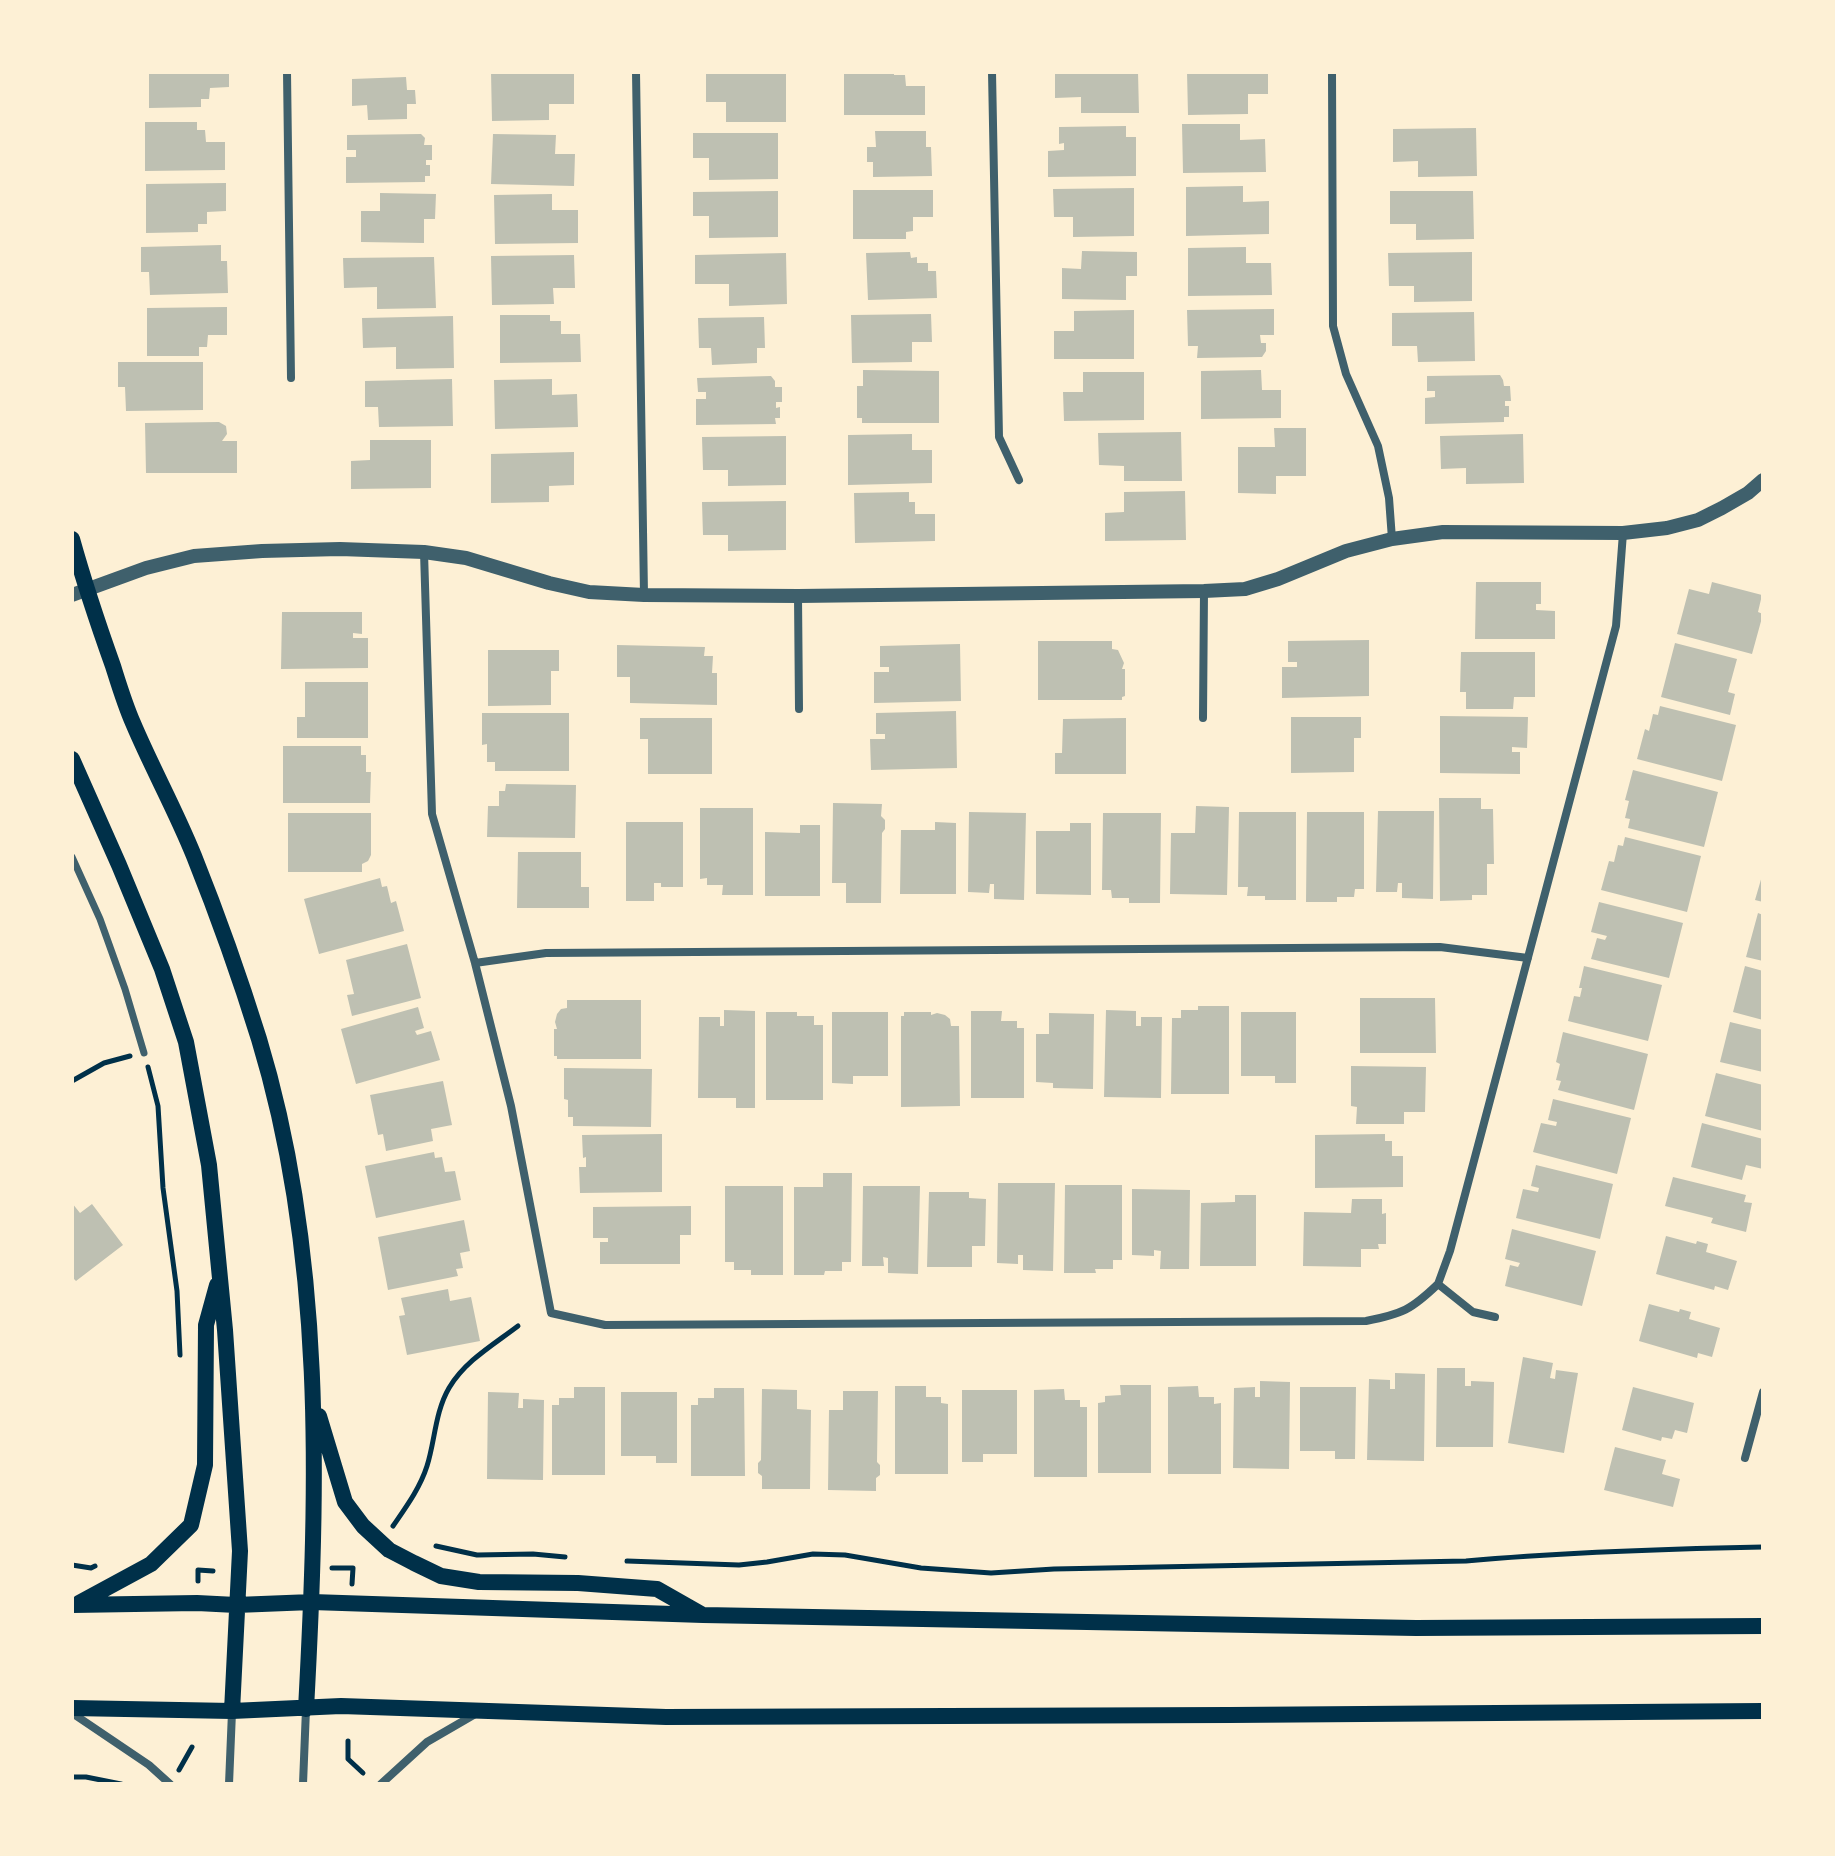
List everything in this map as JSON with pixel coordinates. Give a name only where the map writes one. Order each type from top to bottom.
[{"type":"main road","points":[[72,539],[79,592],[132,722],[193,855],[259,1041],[293,1187],[304,1263],[314,1398],[312,1602],[306,1709]]},
{"type":"main road","points":[[72,759],[162,969],[186,1042],[209,1165],[240,1551],[232,1711]]},
{"type":"main road","points":[[74,1605],[151,1564],[191,1525],[205,1465],[206,1325],[220,1276]]},
{"type":"main road","points":[[314,1398],[345,1502],[363,1526],[389,1550],[441,1576],[467,1580],[657,1589],[703,1615]]},
{"type":"main road","points":[[74,1605],[312,1602],[703,1615],[1416,1628],[1763,1626]]},
{"type":"main road","points":[[72,1711],[232,1711],[341,1706],[666,1717],[1763,1711]]},
{"type":"street","points":[[287,72],[291,378]]},
{"type":"street","points":[[636,72],[644,595]]},
{"type":"street","points":[[992,72],[999,437],[1019,480]]},
{"type":"street","points":[[1332,72],[1333,326],[1346,374],[1378,446],[1389,498],[1392,539]]},
{"type":"street","points":[[79,592],[146,568],[194,556],[324,550],[424,552],[466,558],[589,592],[644,595],[798,596],[1245,589],[1346,551],[1392,539],[1443,532],[1623,533],[1667,528],[1698,520],[1748,493],[1763,480]]},
{"type":"street","points":[[424,552],[432,814],[475,963],[511,1106],[551,1313],[605,1325],[1366,1321],[1395,1316],[1418,1303],[1438,1284],[1450,1251],[1616,626],[1623,533]]},
{"type":"street","points":[[1203,718],[1204,591]]},
{"type":"street","points":[[798,596],[799,709]]},
{"type":"street","points":[[72,857],[100,919],[144,1053]]},
{"type":"street","points":[[475,963],[546,953],[1424,947],[1528,958]]},
{"type":"street","points":[[1438,1284],[1473,1312],[1495,1317]]},
{"type":"street","points":[[1745,1458],[1763,1392]]},
{"type":"street","points":[[303,1784],[306,1709]]},
{"type":"street","points":[[381,1784],[427,1742],[481,1710]]},
{"type":"street","points":[[72,1711],[173,1780]]},
{"type":"street","points":[[229,1784],[232,1711]]},
{"type":"path","points":[[72,1081],[104,1063],[144,1053],[158,1106],[163,1188],[177,1291],[180,1366]]},
{"type":"path","points":[[403,1532],[392,1527],[417,1489],[427,1467],[440,1408],[448,1389],[462,1369],[518,1326]]},
{"type":"path","points":[[425,1541],[477,1555],[533,1554],[575,1559]]},
{"type":"path","points":[[618,1561],[739,1565],[813,1554],[845,1555],[921,1568],[991,1573],[1054,1569],[1466,1561],[1529,1555],[1763,1547]]},
{"type":"path","points":[[72,1565],[91,1568],[103,1564]]},
{"type":"path","points":[[332,1568],[353,1568],[352,1585]]},
{"type":"path","points":[[197,1586],[198,1570],[213,1571]]},
{"type":"path","points":[[348,1741],[348,1759],[363,1773]]},
{"type":"path","points":[[173,1780],[192,1747]]},
{"type":"path","points":[[72,1777],[121,1784]]},
{"type":"building","points":[[149,72],[229,72],[229,87],[210,88],[209,99],[201,99],[201,107],[149,108]]},
{"type":"building","points":[[491,72],[574,72],[574,104],[549,104],[549,120],[492,121]]},
{"type":"building","points":[[844,72],[894,72],[894,75],[905,75],[906,86],[925,86],[925,115],[844,115]]},
{"type":"building","points":[[1055,72],[1138,72],[1139,113],[1081,113],[1081,97],[1055,98]]},
{"type":"building","points":[[1187,72],[1268,72],[1268,94],[1248,94],[1248,114],[1188,115]]},
{"type":"building","points":[[786,73],[786,122],[726,122],[726,102],[706,102],[706,74]]},
{"type":"building","points":[[406,77],[407,90],[415,90],[416,104],[407,104],[407,119],[368,120],[367,105],[352,106],[352,79]]},
{"type":"building","points":[[145,122],[197,122],[197,130],[205,130],[206,142],[225,142],[225,170],[145,171]]},
{"type":"building","points":[[1182,124],[1240,124],[1240,140],[1265,139],[1266,172],[1183,173]]},
{"type":"building","points":[[1126,126],[1126,137],[1136,137],[1136,176],[1048,177],[1048,151],[1064,150],[1064,143],[1059,144],[1059,127]]},
{"type":"building","points":[[1476,128],[1477,176],[1418,177],[1418,161],[1393,162],[1393,129]]},
{"type":"building","points":[[875,131],[926,131],[926,147],[931,147],[932,176],[873,177],[873,162],[867,162],[867,147],[876,147]]},
{"type":"building","points":[[693,133],[778,133],[778,179],[709,180],[709,158],[693,158]]},
{"type":"building","points":[[421,134],[425,138],[424,145],[432,145],[432,160],[426,160],[426,165],[430,165],[430,176],[425,176],[425,182],[346,183],[346,157],[356,157],[356,150],[347,150],[347,135]]},
{"type":"building","points":[[493,134],[556,135],[555,154],[575,154],[574,186],[491,184]]},
{"type":"building","points":[[226,183],[226,211],[207,212],[207,224],[198,224],[198,232],[146,233],[146,184]]},
{"type":"building","points":[[1243,186],[1243,202],[1269,201],[1269,234],[1186,236],[1186,187]]},
{"type":"building","points":[[1134,188],[1134,236],[1073,237],[1073,217],[1054,217],[1053,189]]},
{"type":"building","points":[[853,190],[933,190],[933,217],[913,217],[913,231],[906,232],[906,239],[853,239]]},
{"type":"building","points":[[778,191],[778,237],[709,238],[709,216],[693,216],[693,192]]},
{"type":"building","points":[[1390,191],[1473,191],[1474,239],[1416,240],[1416,224],[1390,224]]},
{"type":"building","points":[[380,193],[436,194],[435,219],[424,219],[424,243],[361,242],[361,211],[380,211]]},
{"type":"building","points":[[552,194],[552,210],[578,210],[578,243],[495,244],[494,195]]},
{"type":"building","points":[[221,245],[221,261],[227,261],[228,293],[150,295],[149,272],[141,272],[141,247]]},
{"type":"building","points":[[1246,247],[1246,263],[1271,263],[1272,295],[1188,296],[1188,248]]},
{"type":"building","points":[[1082,251],[1137,252],[1137,276],[1126,276],[1126,300],[1062,299],[1062,268],[1081,269]]},
{"type":"building","points":[[910,252],[911,258],[917,257],[917,263],[928,263],[928,271],[936,271],[937,298],[868,300],[866,253]]},
{"type":"building","points":[[1472,252],[1472,301],[1414,302],[1414,286],[1389,286],[1388,253]]},
{"type":"building","points":[[786,253],[787,304],[729,306],[729,284],[695,284],[695,255]]},
{"type":"building","points":[[574,255],[575,288],[553,288],[554,304],[492,305],[491,256]]},
{"type":"building","points":[[434,257],[436,308],[377,309],[377,287],[344,288],[343,258]]},
{"type":"building","points":[[227,307],[227,335],[208,335],[207,347],[199,347],[199,356],[147,356],[147,308]]},
{"type":"building","points":[[1274,309],[1274,335],[1260,335],[1261,343],[1266,343],[1262,357],[1197,358],[1198,346],[1188,346],[1187,310]]},
{"type":"building","points":[[1134,310],[1134,359],[1054,359],[1054,331],[1074,331],[1074,311]]},
{"type":"building","points":[[1474,312],[1475,361],[1418,362],[1417,346],[1392,346],[1392,313]]},
{"type":"building","points":[[931,314],[932,342],[912,342],[912,362],[852,363],[851,315]]},
{"type":"building","points":[[500,315],[550,315],[550,321],[561,321],[561,334],[580,334],[581,362],[500,363]]},
{"type":"building","points":[[453,316],[454,368],[396,369],[396,347],[363,348],[362,318]]},
{"type":"building","points":[[764,317],[765,348],[757,348],[757,363],[712,365],[711,348],[699,348],[698,318]]},
{"type":"building","points":[[118,362],[203,362],[203,410],[126,411],[125,387],[118,387]]},
{"type":"building","points":[[863,370],[939,371],[939,423],[862,423],[862,418],[857,418],[857,386],[863,386]]},
{"type":"building","points":[[1261,370],[1262,390],[1281,390],[1281,418],[1201,419],[1201,371]]},
{"type":"building","points":[[1083,372],[1144,372],[1144,420],[1064,421],[1063,392],[1083,392]]},
{"type":"building","points":[[1500,375],[1504,386],[1510,386],[1511,401],[1505,401],[1505,406],[1509,406],[1509,417],[1504,417],[1504,422],[1425,424],[1425,398],[1435,397],[1435,391],[1427,391],[1427,376]]},
{"type":"building","points":[[771,376],[775,387],[782,387],[782,402],[776,402],[776,408],[780,407],[780,418],[775,418],[776,424],[696,425],[696,399],[706,399],[706,392],[698,392],[697,378]]},
{"type":"building","points":[[452,379],[453,426],[379,427],[378,407],[365,407],[365,381]]},
{"type":"building","points":[[552,379],[552,395],[577,394],[578,427],[495,429],[494,380]]},
{"type":"building","points":[[219,422],[226,426],[227,434],[222,441],[237,441],[237,473],[146,473],[145,423]]},
{"type":"building","points":[[1274,428],[1306,428],[1306,476],[1276,476],[1276,494],[1238,493],[1238,447],[1275,447]]},
{"type":"building","points":[[1181,432],[1182,481],[1124,481],[1124,466],[1099,465],[1098,433]]},
{"type":"building","points":[[912,434],[912,450],[932,450],[932,483],[848,485],[848,435]]},
{"type":"building","points":[[1523,434],[1524,483],[1466,484],[1466,468],[1441,469],[1440,436]]},
{"type":"building","points":[[786,436],[786,485],[728,486],[728,470],[703,470],[702,437]]},
{"type":"building","points":[[370,440],[431,440],[431,488],[351,489],[351,461],[370,460]]},
{"type":"building","points":[[574,452],[574,485],[549,486],[549,502],[491,503],[491,454]]},
{"type":"building","points":[[1185,491],[1186,540],[1105,541],[1105,513],[1124,512],[1124,492]]},
{"type":"building","points":[[909,492],[909,502],[915,502],[915,514],[935,514],[935,541],[855,543],[854,493]]},
{"type":"building","points":[[786,501],[786,550],[728,551],[728,535],[703,535],[702,502]]},
{"type":"building","points":[[1476,582],[1541,582],[1541,604],[1536,604],[1536,610],[1555,611],[1555,639],[1475,639]]},
{"type":"building","points":[[1712,582],[1762,595],[1758,612],[1763,614],[1752,654],[1677,634],[1689,589],[1709,594]]},
{"type":"building","points":[[282,612],[362,612],[362,634],[353,633],[353,638],[368,638],[368,668],[281,669]]},
{"type":"building","points":[[1369,640],[1369,696],[1282,698],[1282,667],[1297,667],[1297,662],[1288,662],[1288,641]]},
{"type":"building","points":[[1038,641],[1112,641],[1112,649],[1118,650],[1124,663],[1125,696],[1122,700],[1038,700]]},
{"type":"building","points":[[1675,643],[1737,659],[1728,692],[1735,694],[1730,715],[1661,697]]},
{"type":"building","points":[[960,644],[961,701],[874,703],[874,672],[889,672],[889,667],[880,667],[880,646]]},
{"type":"building","points":[[617,645],[705,647],[704,656],[713,656],[712,673],[717,673],[717,705],[630,703],[630,677],[617,677]]},
{"type":"building","points":[[488,650],[559,650],[559,671],[551,671],[551,705],[488,706]]},
{"type":"building","points":[[1461,652],[1535,652],[1535,697],[1514,697],[1513,709],[1466,709],[1466,692],[1460,692]]},
{"type":"building","points":[[305,682],[368,682],[368,738],[297,738],[297,717],[305,717]]},
{"type":"building","points":[[1660,706],[1736,725],[1722,781],[1637,759],[1645,729],[1649,731],[1653,714],[1658,715]]},
{"type":"building","points":[[956,711],[957,768],[871,770],[870,739],[885,739],[885,734],[876,734],[876,713]]},
{"type":"building","points":[[482,713],[569,713],[569,771],[495,771],[495,762],[487,762],[487,744],[482,745]]},
{"type":"building","points":[[1440,716],[1528,717],[1527,748],[1512,747],[1512,752],[1520,752],[1520,774],[1440,773]]},
{"type":"building","points":[[1291,717],[1361,717],[1361,738],[1354,738],[1354,772],[1291,773]]},
{"type":"building","points":[[640,718],[712,718],[712,774],[648,774],[648,739],[640,739]]},
{"type":"building","points":[[1126,718],[1126,774],[1055,774],[1055,753],[1062,753],[1063,719]]},
{"type":"building","points":[[283,746],[361,746],[361,755],[366,755],[366,772],[371,772],[370,803],[283,803]]},
{"type":"building","points":[[1633,770],[1718,792],[1704,847],[1628,828],[1630,819],[1625,818],[1629,801],[1625,800]]},
{"type":"building","points":[[506,784],[576,785],[575,838],[487,837],[488,806],[499,806],[499,791],[505,791]]},
{"type":"building","points":[[1439,798],[1481,798],[1481,809],[1493,809],[1494,864],[1487,864],[1487,895],[1472,895],[1472,900],[1440,901]]},
{"type":"building","points":[[833,803],[882,804],[881,816],[885,820],[885,829],[882,833],[881,903],[846,903],[846,883],[832,883]]},
{"type":"building","points":[[1196,806],[1229,807],[1227,895],[1170,894],[1171,833],[1195,833]]},
{"type":"building","points":[[700,808],[753,808],[753,895],[722,895],[723,885],[707,885],[707,878],[700,879]]},
{"type":"building","points":[[1378,811],[1434,811],[1433,899],[1402,898],[1402,883],[1398,883],[1397,892],[1376,892]]},
{"type":"building","points":[[969,812],[1026,813],[1024,900],[994,899],[994,884],[990,884],[989,893],[968,892]]},
{"type":"building","points":[[1239,812],[1296,812],[1296,900],[1265,900],[1265,896],[1247,896],[1248,887],[1238,887]]},
{"type":"building","points":[[1307,812],[1364,812],[1364,889],[1355,889],[1354,897],[1337,897],[1337,902],[1306,902]]},
{"type":"building","points":[[288,813],[371,813],[371,855],[362,864],[362,872],[288,872]]},
{"type":"building","points":[[1103,813],[1161,813],[1160,903],[1129,903],[1129,898],[1112,898],[1111,890],[1102,890]]},
{"type":"building","points":[[626,822],[683,822],[683,887],[661,887],[661,883],[654,883],[654,901],[626,901]]},
{"type":"building","points":[[935,822],[956,823],[956,894],[900,894],[901,830],[935,830]]},
{"type":"building","points":[[1070,823],[1091,823],[1091,895],[1036,894],[1036,831],[1070,831]]},
{"type":"building","points":[[800,825],[820,825],[820,896],[765,896],[765,832],[800,833]]},
{"type":"building","points":[[1625,837],[1701,856],[1687,912],[1601,890],[1609,861],[1614,862],[1618,845],[1623,846]]},
{"type":"building","points":[[518,852],[581,852],[581,887],[589,887],[589,908],[517,908]]},
{"type":"building","points":[[1763,877],[1763,902],[1755,900]]},
{"type":"building","points":[[380,878],[382,887],[387,886],[391,903],[396,901],[404,931],[319,954],[304,899]]},
{"type":"building","points":[[1599,902],[1683,923],[1669,978],[1591,959],[1597,938],[1605,940],[1607,936],[1591,932]]},
{"type":"building","points":[[1758,913],[1763,915],[1763,961],[1746,957]]},
{"type":"building","points":[[407,944],[421,998],[352,1016],[347,995],[354,994],[346,960]]},
{"type":"building","points":[[1584,966],[1662,985],[1648,1041],[1568,1021],[1574,996],[1580,997]]},
{"type":"building","points":[[1745,966],[1763,971],[1763,1020],[1733,1012]]},
{"type":"building","points":[[1360,998],[1435,998],[1436,1053],[1360,1053]]},
{"type":"building","points":[[567,1000],[641,1000],[641,1059],[557,1059],[554,1056],[555,1022],[561,1009],[567,1008]]},
{"type":"building","points":[[1198,1006],[1229,1006],[1229,1094],[1171,1094],[1172,1018],[1181,1018],[1181,1010],[1198,1010]]},
{"type":"building","points":[[418,1007],[424,1028],[415,1031],[417,1035],[431,1031],[440,1060],[356,1084],[341,1029]]},
{"type":"building","points":[[724,1010],[755,1011],[755,1108],[736,1108],[736,1098],[698,1098],[699,1017],[720,1017],[720,1026],[724,1026]]},
{"type":"building","points":[[1106,1010],[1136,1011],[1136,1026],[1141,1026],[1141,1017],[1162,1017],[1161,1098],[1104,1097]]},
{"type":"building","points":[[971,1011],[1002,1011],[1001,1021],[1017,1021],[1017,1028],[1024,1028],[1024,1098],[971,1098]]},
{"type":"building","points":[[766,1012],[797,1012],[797,1016],[814,1016],[814,1025],[823,1025],[823,1100],[766,1100]]},
{"type":"building","points":[[832,1012],[888,1012],[888,1076],[853,1076],[853,1084],[832,1083]]},
{"type":"building","points":[[904,1012],[945,1015],[950,1019],[951,1026],[959,1026],[960,1106],[901,1107],[901,1016]]},
{"type":"building","points":[[1241,1012],[1296,1012],[1296,1083],[1275,1083],[1275,1076],[1241,1076]]},
{"type":"building","points":[[1049,1013],[1094,1014],[1093,1089],[1053,1088],[1053,1083],[1036,1082],[1036,1034],[1049,1034]]},
{"type":"building","points":[[1730,1022],[1763,1030],[1763,1072],[1720,1062]]},
{"type":"building","points":[[1563,1032],[1648,1054],[1634,1110],[1558,1090],[1561,1081],[1556,1080],[1560,1064],[1556,1062]]},
{"type":"building","points":[[1351,1066],[1426,1067],[1425,1112],[1404,1112],[1404,1124],[1356,1124],[1357,1107],[1351,1106]]},
{"type":"building","points":[[564,1068],[652,1069],[651,1127],[573,1126],[573,1117],[568,1117],[568,1100],[564,1099]]},
{"type":"building","points":[[1716,1073],[1763,1085],[1763,1131],[1705,1116]]},
{"type":"building","points":[[443,1081],[452,1125],[431,1129],[433,1141],[386,1151],[383,1134],[378,1135],[370,1095]]},
{"type":"building","points":[[1553,1099],[1631,1118],[1617,1174],[1533,1152],[1541,1123],[1556,1126],[1557,1122],[1548,1120]]},
{"type":"building","points":[[1702,1123],[1763,1139],[1763,1169],[1746,1165],[1742,1180],[1691,1167]]},
{"type":"building","points":[[662,1134],[662,1192],[580,1193],[579,1167],[586,1167],[582,1135]]},
{"type":"building","points":[[1385,1134],[1385,1141],[1392,1141],[1392,1156],[1403,1156],[1403,1187],[1315,1188],[1315,1135]]},
{"type":"building","points":[[434,1152],[435,1158],[442,1157],[445,1172],[455,1171],[461,1200],[376,1218],[365,1166]]},
{"type":"building","points":[[1536,1165],[1613,1184],[1600,1239],[1516,1218],[1523,1189],[1538,1192],[1539,1188],[1531,1186]]},
{"type":"building","points":[[823,1173],[852,1173],[851,1262],[842,1262],[842,1271],[825,1271],[824,1275],[794,1275],[794,1187],[823,1187]]},
{"type":"building","points":[[1673,1177],[1746,1195],[1744,1202],[1752,1203],[1746,1232],[1711,1223],[1713,1218],[1665,1206]]},
{"type":"building","points":[[998,1183],[1055,1183],[1053,1271],[1023,1270],[1023,1255],[1018,1255],[1018,1264],[997,1263]]},
{"type":"building","points":[[1065,1185],[1122,1185],[1122,1260],[1113,1260],[1113,1269],[1095,1269],[1096,1273],[1064,1273]]},
{"type":"building","points":[[725,1186],[783,1186],[783,1275],[751,1275],[751,1270],[734,1270],[734,1262],[725,1262]]},
{"type":"building","points":[[863,1186],[920,1186],[918,1274],[888,1273],[888,1258],[883,1257],[884,1266],[862,1266]]},
{"type":"building","points":[[1132,1189],[1190,1190],[1189,1269],[1160,1269],[1161,1251],[1154,1250],[1154,1256],[1132,1255]]},
{"type":"building","points":[[929,1192],[969,1192],[969,1198],[986,1199],[985,1246],[972,1246],[972,1267],[927,1267]]},
{"type":"building","points":[[1235,1195],[1256,1195],[1256,1266],[1200,1266],[1201,1203],[1235,1202]]},
{"type":"building","points":[[1352,1199],[1382,1199],[1382,1214],[1386,1213],[1386,1244],[1378,1244],[1379,1249],[1361,1249],[1361,1267],[1303,1266],[1304,1212],[1351,1213]]},
{"type":"building","points":[[72,1203],[80,1213],[92,1204],[123,1245],[76,1281],[72,1277]]},
{"type":"building","points":[[691,1206],[691,1235],[680,1235],[680,1264],[600,1264],[600,1242],[608,1242],[608,1238],[593,1238],[593,1207]]},
{"type":"building","points":[[464,1220],[470,1251],[460,1253],[463,1268],[456,1269],[458,1276],[388,1290],[378,1237]]},
{"type":"building","points":[[1512,1229],[1596,1251],[1582,1306],[1505,1286],[1510,1265],[1518,1267],[1520,1263],[1505,1259]]},
{"type":"building","points":[[1666,1236],[1708,1244],[1706,1252],[1737,1261],[1728,1290],[1715,1286],[1714,1290],[1656,1274]]},
{"type":"building","points":[[448,1289],[450,1301],[471,1297],[480,1341],[407,1355],[399,1316],[405,1315],[401,1298]]},
{"type":"building","points":[[1649,1304],[1691,1312],[1689,1319],[1720,1328],[1712,1357],[1698,1353],[1697,1358],[1639,1341]]},
{"type":"building","points":[[1523,1357],[1553,1363],[1550,1378],[1555,1379],[1556,1370],[1578,1373],[1564,1453],[1508,1443]]},
{"type":"building","points":[[1437,1368],[1465,1368],[1465,1386],[1471,1386],[1471,1381],[1494,1382],[1493,1447],[1436,1447]]},
{"type":"building","points":[[1395,1373],[1425,1374],[1424,1461],[1367,1460],[1369,1379],[1390,1380],[1390,1389],[1395,1389]]},
{"type":"building","points":[[1260,1381],[1290,1382],[1289,1469],[1233,1468],[1234,1388],[1255,1387],[1255,1397],[1260,1397]]},
{"type":"building","points":[[1120,1385],[1151,1385],[1151,1473],[1098,1473],[1098,1403],[1105,1402],[1105,1396],[1121,1395]]},
{"type":"building","points":[[895,1386],[926,1386],[926,1397],[941,1397],[941,1403],[948,1404],[948,1474],[895,1474]]},
{"type":"building","points":[[1198,1386],[1199,1397],[1214,1397],[1214,1404],[1221,1403],[1221,1474],[1168,1474],[1168,1387]]},
{"type":"building","points":[[574,1387],[605,1387],[605,1475],[552,1475],[552,1405],[559,1405],[559,1398],[574,1398]]},
{"type":"building","points":[[1300,1387],[1356,1387],[1355,1459],[1335,1459],[1335,1451],[1300,1451]]},
{"type":"building","points":[[1633,1387],[1694,1403],[1687,1433],[1675,1430],[1672,1439],[1662,1437],[1661,1441],[1622,1430]]},
{"type":"building","points":[[714,1388],[744,1388],[745,1476],[691,1476],[691,1405],[698,1405],[698,1398],[714,1398]]},
{"type":"building","points":[[762,1389],[797,1390],[797,1409],[811,1410],[810,1489],[762,1489],[758,1463],[761,1460]]},
{"type":"building","points":[[1064,1389],[1065,1400],[1080,1400],[1080,1407],[1087,1407],[1087,1477],[1034,1477],[1034,1390]]},
{"type":"building","points":[[962,1390],[1017,1390],[1017,1454],[983,1454],[983,1462],[962,1462]]},
{"type":"building","points":[[843,1391],[878,1391],[877,1462],[880,1475],[876,1478],[876,1491],[828,1490],[829,1410],[843,1410]]},
{"type":"building","points":[[488,1392],[519,1393],[518,1408],[523,1408],[523,1399],[544,1400],[543,1480],[487,1479]]},
{"type":"building","points":[[621,1392],[677,1392],[677,1463],[656,1463],[656,1456],[621,1456]]},
{"type":"building","points":[[1615,1447],[1666,1460],[1662,1474],[1680,1479],[1673,1507],[1604,1490]]}]
